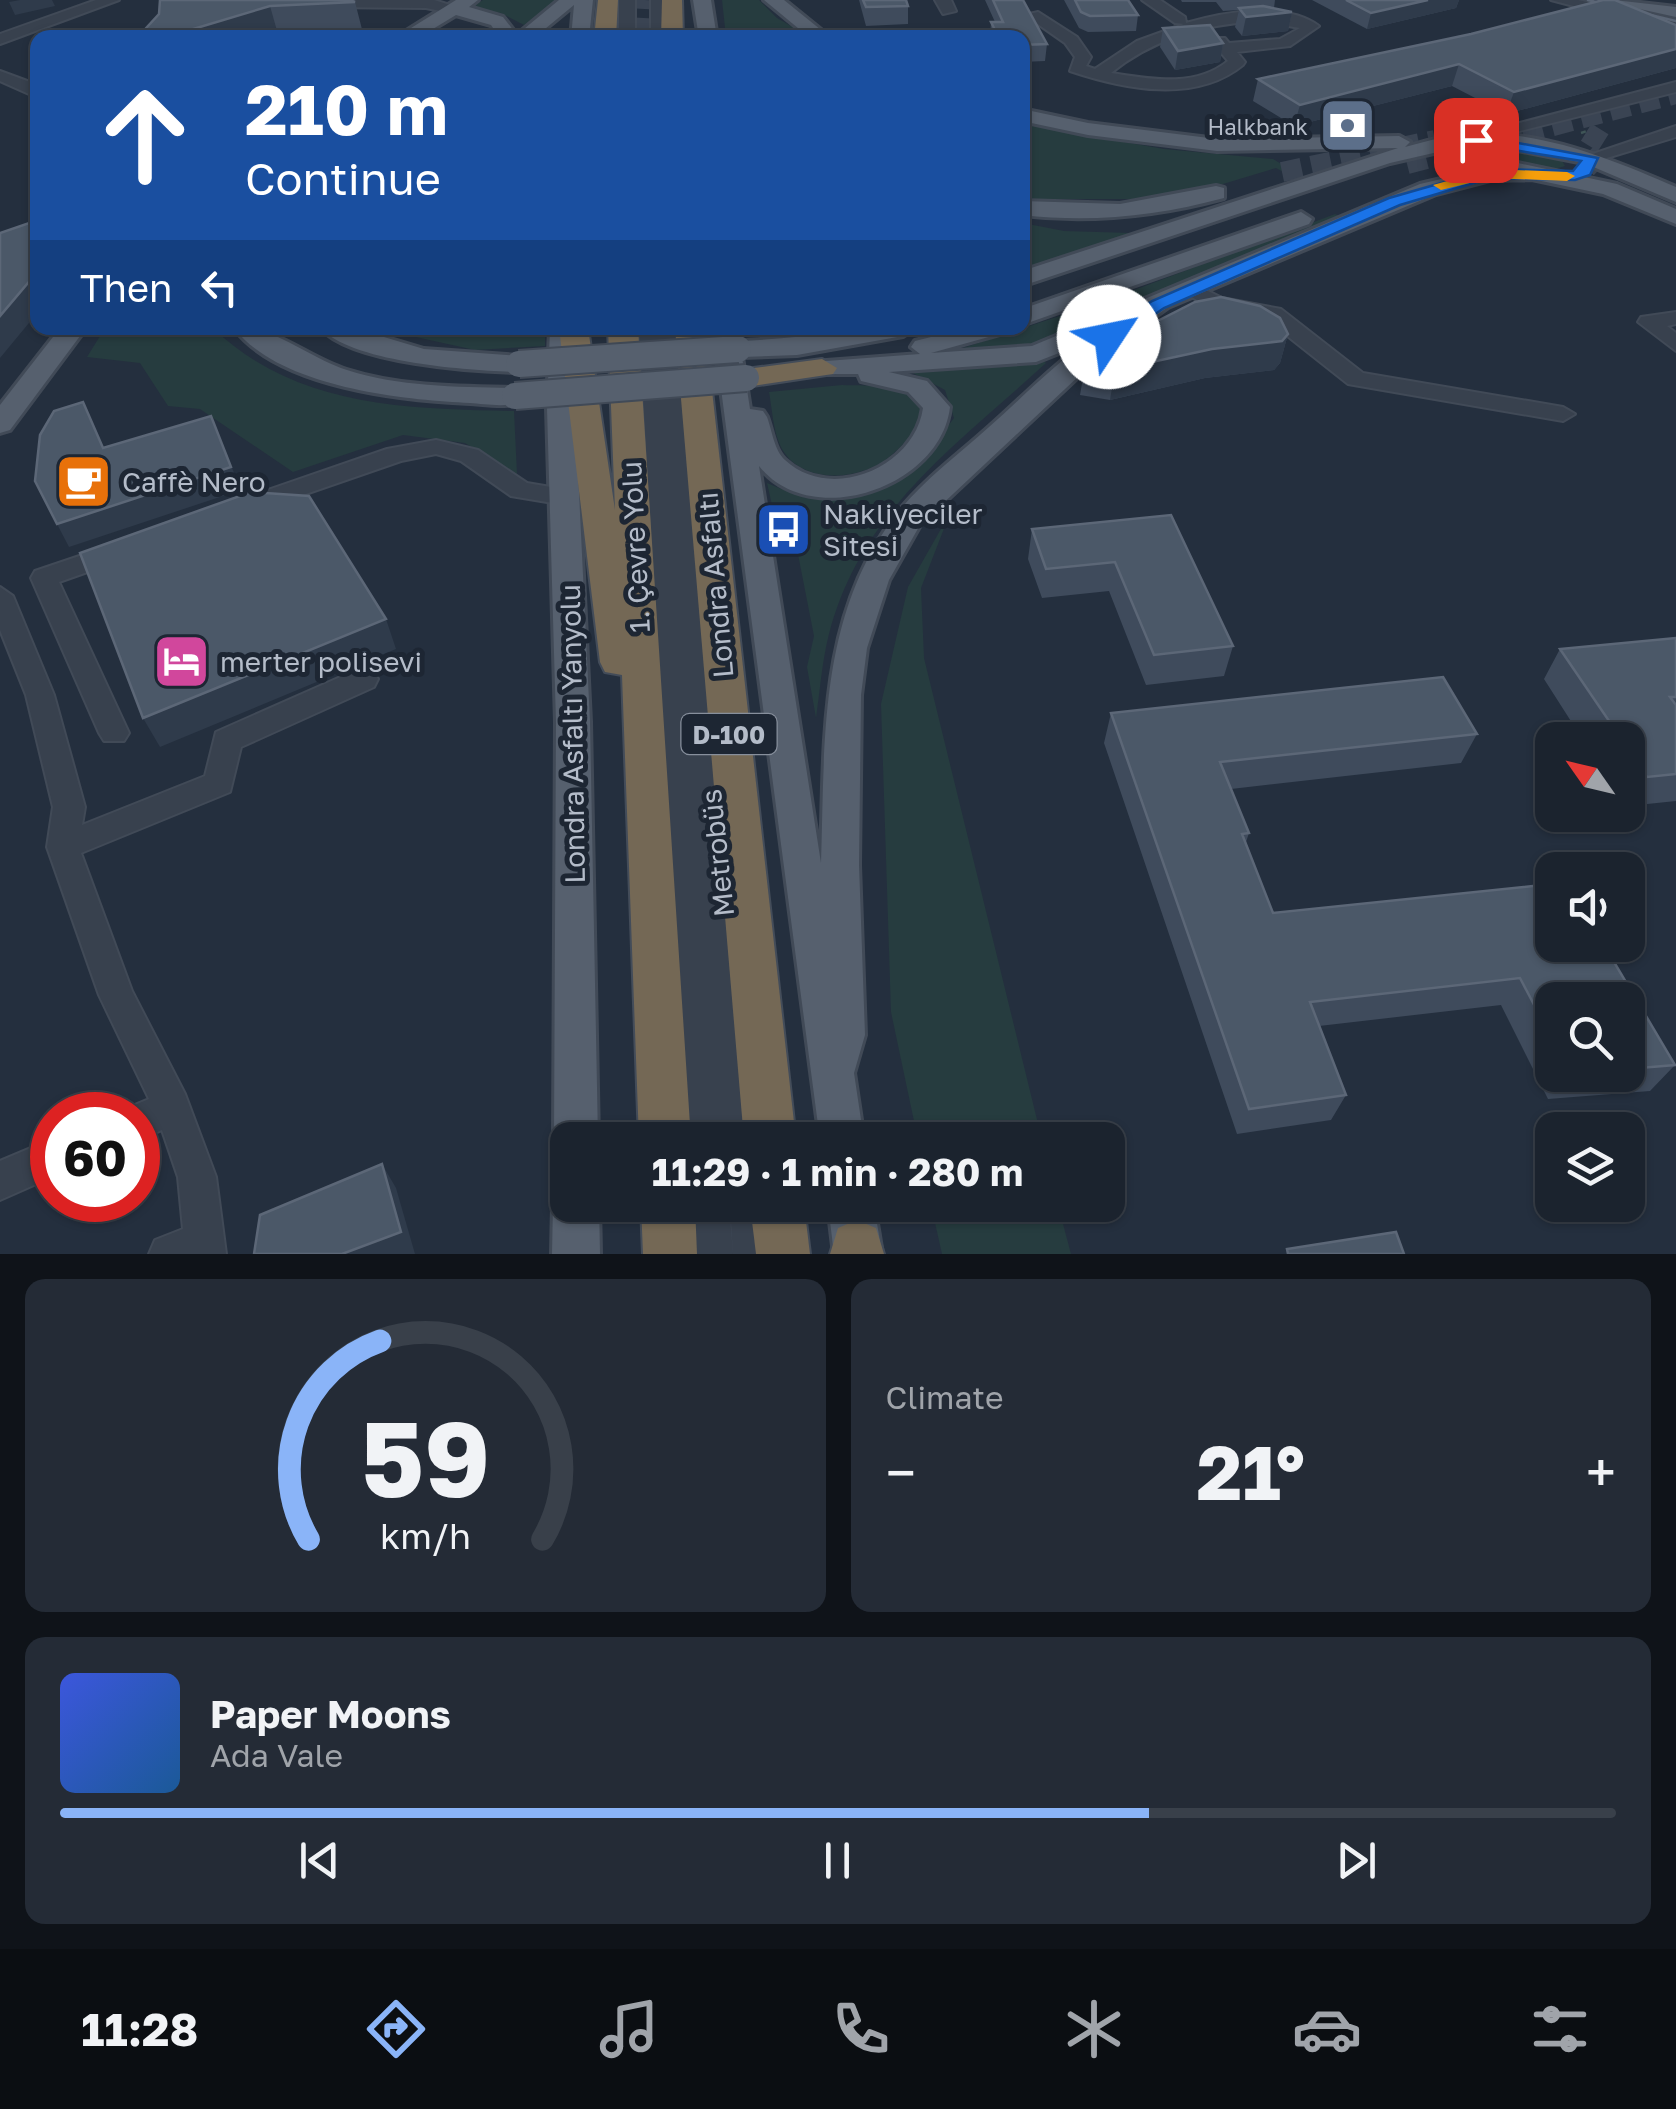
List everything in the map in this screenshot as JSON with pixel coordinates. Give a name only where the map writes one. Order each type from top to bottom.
[{"type":"highway","points":[[606,30],[608,0]]},
{"type":"highway","points":[[672,0],[672,30]]},
{"type":"highway","points":[[574,335],[623,696],[646,766]]},
{"type":"highway","name":"1. Çevre Yolu","points":[[623,335],[646,766]]},
{"type":"highway","name":"Londra Asfaltı","points":[[691,335],[768,1122]]},
{"type":"highway","points":[[736,363],[822,368]]},
{"type":"highway","name":"D-100","points":[[646,766],[663,1122]]},
{"type":"highway","points":[[669,1222],[670,1254]]},
{"type":"highway","points":[[779,1222],[782,1254]]},
{"type":"main road","points":[[532,30],[570,0]]},
{"type":"main road","points":[[581,30],[584,0]]},
{"type":"main road","points":[[697,30],[699,0]]},
{"type":"main road","points":[[699,0],[706,30]]},
{"type":"main road","points":[[773,0],[812,30]]},
{"type":"main road","points":[[1623,0],[1676,12]]},
{"type":"main road","points":[[418,30],[462,4],[497,21],[504,30]]},
{"type":"main road","points":[[1030,117],[1133,136],[1284,155],[1300,163],[1306,172],[1249,203],[1030,277]]},
{"type":"main road","points":[[1234,146],[1464,140],[1536,146],[1590,158],[1676,195]]},
{"type":"main road","points":[[1464,140],[1457,150],[1474,162]]},
{"type":"main road","points":[[1030,315],[1464,140]]},
{"type":"main road","points":[[1268,146],[1410,164]]},
{"type":"main road","points":[[1558,178],[1584,172],[1590,158]]},
{"type":"main road","points":[[1030,209],[1097,213],[1162,206],[1287,180],[1410,164],[1474,162],[1608,189],[1676,218]]},
{"type":"main road","points":[[1030,291],[1410,164]]},
{"type":"main road","points":[[822,368],[1036,354],[1428,189],[1490,174],[1531,174]]},
{"type":"main road","points":[[1608,175],[1676,205]]},
{"type":"main road","points":[[1030,219],[1061,225],[1144,227],[1249,203]]},
{"type":"main road","points":[[832,1072],[844,1035],[840,865],[844,695],[851,648],[873,580],[909,519],[936,489],[1088,353],[1158,304]]},
{"type":"main road","points":[[0,424],[68,335]]},
{"type":"main road","points":[[258,335],[304,364],[352,379],[424,391],[514,396],[736,363],[860,335]]},
{"type":"main road","points":[[351,335],[429,357],[519,364],[736,363],[888,377],[932,397],[940,407],[940,420],[911,458],[882,478],[862,486],[815,488],[773,465],[736,363]]},
{"type":"main road","name":"Londra Asfaltı Yanyolu","points":[[563,335],[574,722],[576,1122]]},
{"type":"main road","points":[[736,363],[826,335]]},
{"type":"main road","points":[[822,368],[964,335]]},
{"type":"main road","points":[[736,363],[839,1122]]},
{"type":"main road","points":[[576,1222],[576,1254]]},
{"type":"street","points":[[0,40],[111,0]]},
{"type":"street","points":[[627,0],[627,30]]},
{"type":"street","points":[[659,0],[659,30]]},
{"type":"street","points":[[1033,15],[1071,40],[1083,56],[1076,68],[1098,75],[1158,84],[1192,82],[1228,72],[1237,62],[1229,48],[1150,0]]},
{"type":"street","points":[[1559,0],[1676,28]]},
{"type":"street","points":[[311,2],[462,4]]},
{"type":"street","points":[[1098,75],[1123,52],[1187,21],[1241,6],[1292,12],[1310,26],[1304,35],[1281,44],[1229,48]]},
{"type":"street","points":[[0,40],[30,42]]},
{"type":"street","points":[[0,76],[30,88]]},
{"type":"street","points":[[1464,140],[1676,88]]},
{"type":"street","points":[[1590,158],[1676,131]]},
{"type":"street","points":[[1192,289],[1216,303],[1273,314],[1356,379],[1563,414]]},
{"type":"street","points":[[1676,318],[1649,322],[1676,344]]},
{"type":"street","points":[[650,335],[705,1122]]},
{"type":"street","name":"Metrobüs","points":[[671,335],[741,1122]]},
{"type":"street","points":[[230,513],[396,454],[436,448],[469,455],[520,490],[565,497]]},
{"type":"street","points":[[114,733],[44,578],[137,546]]},
{"type":"street","points":[[0,596],[40,696],[70,807],[63,847],[116,995],[172,1107],[197,1177],[193,1250]]},
{"type":"street","points":[[63,847],[220,782],[227,740],[364,679]]},
{"type":"street","points":[[160,1112],[172,1107]]},
{"type":"street","points":[[0,1180],[30,1167]]},
{"type":"street","points":[[711,1222],[713,1254]]},
{"type":"street","points":[[750,1222],[753,1254]]},
{"type":"path","points":[[1556,119],[1612,150]]},
{"type":"path","points":[[1581,132],[1590,130]]},
{"type":"green space","points":[[483,0],[559,0],[524,25],[501,13],[471,8]]},
{"type":"green space","points":[[722,0],[759,0],[777,18],[798,30],[725,30]]},
{"type":"green space","points":[[1030,125],[1164,149],[1273,159],[1293,171],[1291,176],[1276,168],[1213,187],[1153,199],[1033,199]]},
{"type":"green space","points":[[1477,146],[1561,159],[1565,166],[1552,170],[1480,158],[1470,152]]},
{"type":"green space","points":[[1335,214],[1339,216],[1039,345],[948,353],[1002,335],[1030,335],[1030,326]]},
{"type":"green space","points":[[1030,224],[1064,231],[1132,233],[1030,268]]},
{"type":"green space","points":[[101,335],[222,335],[279,374],[354,398],[393,405],[514,411],[517,474],[465,443],[403,435],[293,472],[200,409],[168,406],[140,363],[87,357]]},
{"type":"green space","points":[[407,335],[545,335],[545,346],[475,350]]},
{"type":"green space","points":[[1046,363],[916,483],[864,551],[844,590],[829,634],[816,718],[807,667],[814,636],[795,539],[775,518],[767,483],[796,494],[823,498],[873,490],[916,462],[954,418],[945,390],[909,371],[912,367]]},
{"type":"green space","points":[[842,385],[887,388],[907,394],[925,408],[924,423],[872,468],[828,475],[800,467],[780,445],[769,392]]},
{"type":"green space","points":[[950,513],[921,588],[924,658],[1038,1122],[914,1122],[891,1012],[881,704],[908,587]]},
{"type":"green space","points":[[935,1222],[1063,1222],[1071,1254],[942,1254]]},
{"type":"building","points":[[160,0],[355,2],[270,6],[190,30],[144,30],[159,14]]},
{"type":"building","points":[[863,0],[906,0],[908,6],[866,7]]},
{"type":"building","points":[[993,0],[1023,0],[1047,44],[1030,45],[1030,30],[995,30],[991,22],[1003,22]]},
{"type":"building","points":[[1075,0],[1128,0],[1138,15],[1090,16],[1081,12]]},
{"type":"building","points":[[1346,0],[1428,0],[1371,13]]},
{"type":"building","points":[[1615,0],[1676,25],[1676,49],[1514,92],[1459,64],[1300,105],[1258,79],[1471,34]]},
{"type":"building","points":[[1263,6],[1292,12],[1246,17],[1239,8]]},
{"type":"building","points":[[1210,25],[1223,43],[1178,51],[1163,28]]},
{"type":"building","points":[[30,223],[30,280],[0,316],[0,233]]},
{"type":"building","points":[[1221,297],[1260,306],[1280,318],[1288,334],[1282,341],[1212,349],[1115,370],[1085,366],[1134,333],[1195,302]]},
{"type":"building","points":[[83,402],[103,448],[211,416],[231,467],[57,524],[35,481],[40,435],[54,411]]},
{"type":"building","points":[[251,492],[309,496],[386,619],[143,718],[80,553]]},
{"type":"building","points":[[1171,515],[1233,646],[1154,655],[1115,562],[1046,569],[1032,529]]},
{"type":"building","points":[[1676,638],[1676,697],[1670,697],[1676,705],[1676,774],[1647,777],[1645,722],[1610,722],[1560,649]]},
{"type":"building","points":[[1443,677],[1477,734],[1220,762],[1249,833],[1242,834],[1273,913],[1535,886],[1535,962],[1614,962],[1626,982],[1535,982],[1535,1007],[1520,978],[1310,1002],[1346,1095],[1249,1109],[1111,713]]},
{"type":"building","points":[[1645,1014],[1675,1065],[1645,1068]]},
{"type":"building","points":[[382,1164],[401,1232],[342,1254],[254,1254],[260,1215]]},
{"type":"building","points":[[1396,1232],[1404,1254],[1288,1254],[1287,1249]]},
{"type":"tunnel","points":[[643,30],[645,0]]},
{"type":"tunnel","points":[[1407,164],[1676,94]]},
{"type":"tunnel","points":[[1600,129],[1585,153],[1608,175]]},
{"type":"tunnel","points":[[1282,172],[1435,140]]},
{"type":"tram line","points":[[1588,0],[1676,21]]},
{"type":"slow traffic","points":[[1441,185],[1516,172],[1567,176]]},
{"type":"place","name":"Halkbank","points":[[1347,126]]},
{"type":"place","name":"Caffè Nero","points":[[83,481]]},
{"type":"place","name":"Nakliyeciler Sitesi","points":[[784,529]]},
{"type":"place","name":"merter polisevi","points":[[181,661]]},
{"type":"route","points":[[1109,337],[1158,304],[1394,202],[1454,180],[1490,174],[1575,176],[1584,172],[1590,158],[1548,148],[1476,140]]}]
